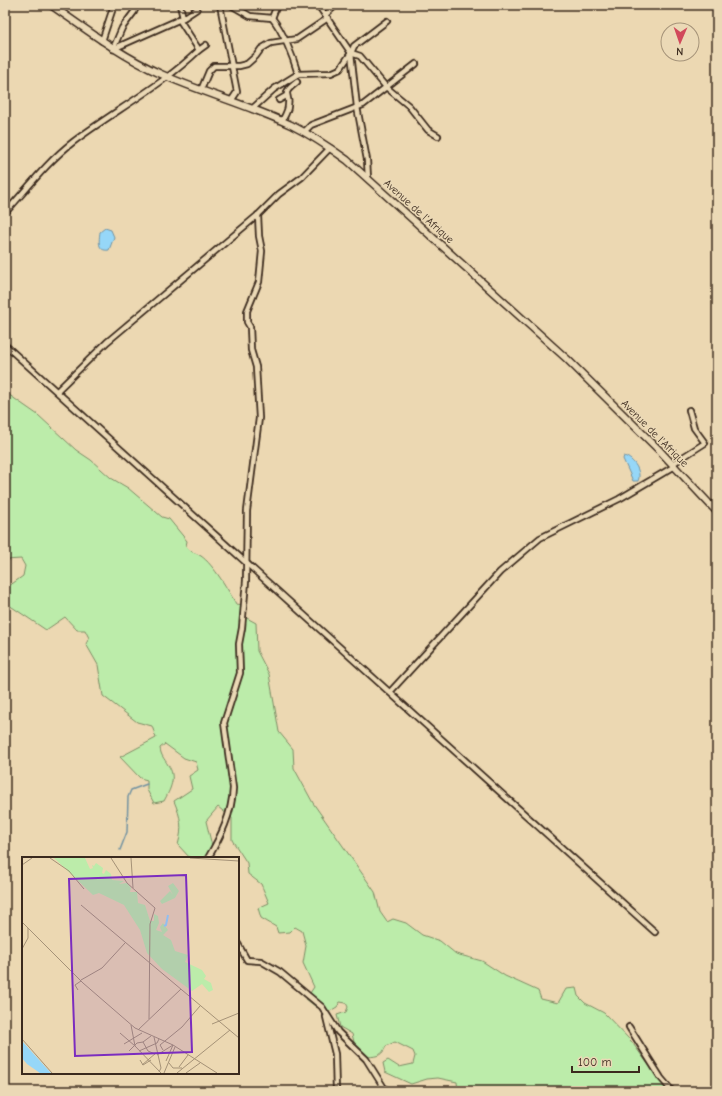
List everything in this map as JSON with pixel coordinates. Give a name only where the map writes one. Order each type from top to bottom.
[{"type":"main road","name":"Avenue de l'Afrique","points":[[54,6],[113,49],[166,76],[252,109],[304,132],[330,148],[368,178],[567,359],[674,465],[717,512]]},
{"type":"street","points":[[102,41],[114,5]]},
{"type":"street","points":[[113,49],[122,28],[138,5]]},
{"type":"street","points":[[180,5],[181,19],[199,50]]},
{"type":"street","points":[[113,49],[181,19],[197,9],[196,5]]},
{"type":"street","points":[[220,5],[237,92],[231,101]]},
{"type":"street","points":[[231,5],[250,16],[272,18],[277,24],[298,74]]},
{"type":"street","points":[[272,18],[277,5]]},
{"type":"street","points":[[318,5],[351,53],[357,107],[367,160],[368,178]]},
{"type":"street","points":[[201,90],[211,68],[217,65],[232,64],[238,66],[247,64],[261,49],[270,43],[285,42],[297,39],[326,16],[336,5]]},
{"type":"street","points":[[252,109],[274,88],[298,74],[336,72],[343,66],[354,46],[387,21]]},
{"type":"street","points":[[5,213],[54,159],[72,143],[166,76],[184,65],[206,45]]},
{"type":"street","points":[[351,53],[360,56],[386,86],[409,106],[428,130],[438,136]]},
{"type":"street","points":[[304,132],[311,125],[368,102],[386,86],[416,64]]},
{"type":"street","points":[[282,122],[289,105],[286,96],[288,89],[297,82]]},
{"type":"street","points":[[279,100],[286,96]]},
{"type":"street","points":[[57,391],[108,342],[258,215],[279,194],[302,177],[330,148]]},
{"type":"street","points":[[209,857],[226,826],[232,797],[224,722],[240,673],[239,644],[242,628],[246,562],[247,511],[259,418],[256,368],[251,350],[250,327],[247,322],[247,310],[259,282],[262,252],[258,215]]},
{"type":"street","points":[[5,345],[655,932]]},
{"type":"street","points":[[390,692],[500,572],[540,538],[619,499],[674,465],[687,452],[705,443],[694,428],[689,410]]},
{"type":"street","points":[[239,946],[247,960],[261,961],[280,972],[322,1007],[338,1032],[366,1059],[386,1091]]},
{"type":"street","points":[[326,1013],[335,1054],[336,1091]]},
{"type":"street","points":[[629,1027],[661,1078],[672,1091]]},
{"type":"green space","points":[[5,392],[38,415],[76,450],[91,460],[111,478],[128,488],[162,517],[169,519],[187,541],[186,546],[192,552],[206,560],[216,571],[236,604],[245,605],[245,617],[256,623],[257,651],[269,674],[279,732],[293,749],[294,768],[313,803],[375,892],[380,912],[387,922],[393,919],[406,923],[422,935],[440,941],[456,954],[482,961],[505,976],[538,991],[541,999],[558,1003],[566,989],[576,988],[578,996],[585,1003],[604,1013],[631,1041],[668,1091],[458,1091],[457,1082],[438,1078],[427,1079],[411,1084],[385,1072],[383,1063],[388,1060],[399,1067],[413,1064],[415,1056],[413,1051],[395,1042],[386,1046],[383,1052],[379,1055],[368,1057],[355,1046],[352,1034],[340,1027],[337,1015],[346,1012],[348,1007],[346,1003],[340,1002],[337,1007],[330,1011],[316,1007],[306,999],[314,987],[303,963],[306,946],[302,931],[295,927],[290,932],[278,933],[276,927],[261,918],[258,908],[269,903],[261,884],[248,874],[247,863],[232,840],[232,818],[218,807],[206,821],[212,846],[206,857],[189,857],[178,845],[180,823],[174,801],[192,789],[189,776],[198,770],[196,762],[184,758],[165,744],[160,748],[162,755],[171,770],[172,783],[164,801],[154,803],[147,790],[147,780],[140,778],[120,757],[156,738],[152,726],[137,722],[103,696],[98,665],[86,644],[89,638],[85,630],[77,630],[65,617],[46,630],[6,603],[9,586],[23,576],[25,566],[21,559],[5,560]]},
{"type":"water","points":[[105,228],[111,230],[114,237],[109,250],[102,249],[100,245],[100,232]]},
{"type":"water","points":[[624,456],[631,460],[636,466],[639,474],[638,481],[633,481],[623,459]]},
{"type":"waterway","points":[[120,850],[127,832],[128,797],[131,790],[147,784]]}]
